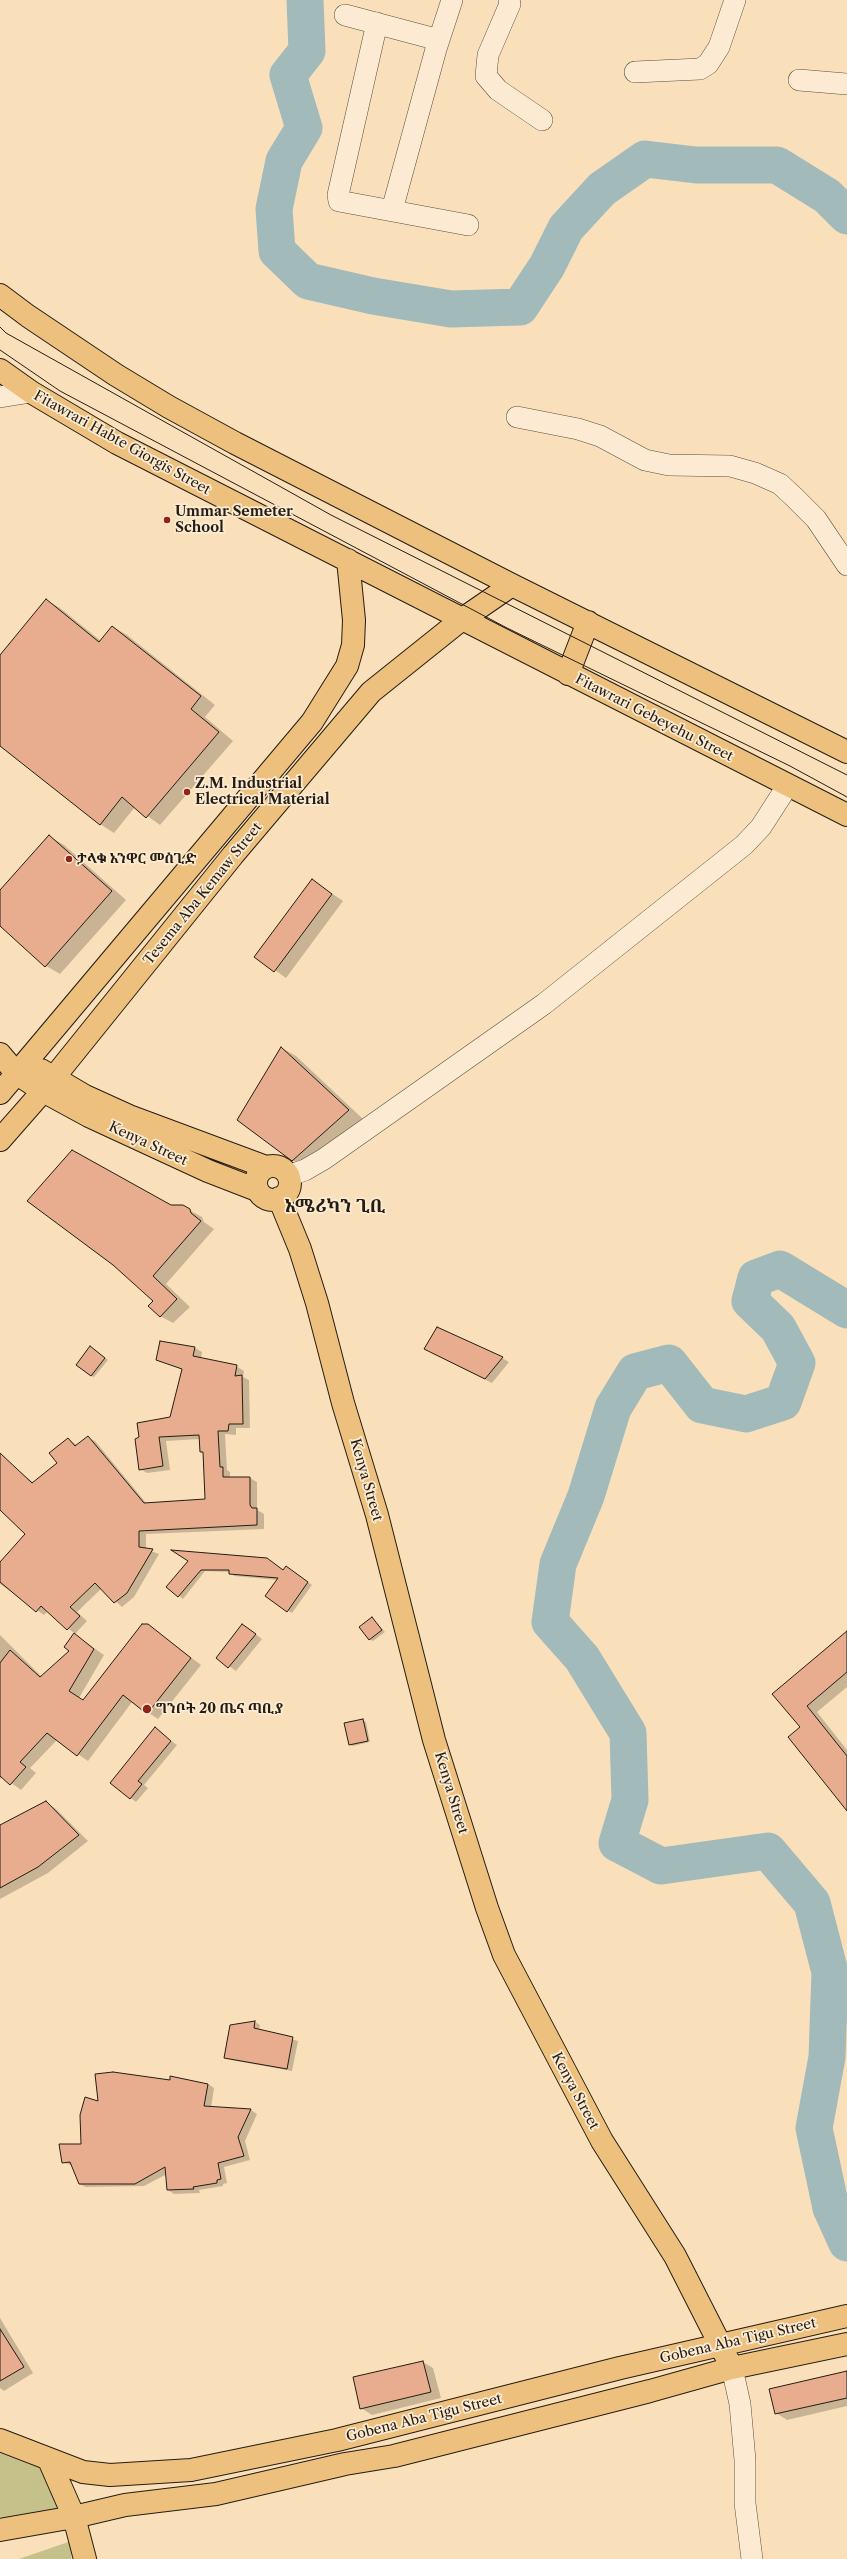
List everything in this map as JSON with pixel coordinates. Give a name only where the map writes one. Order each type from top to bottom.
[{"type":"main road","points":[[0,295],[28,316],[169,407],[512,585],[847,752]]},
{"type":"main road","name":"Fitawrari Habte Giorgis Street","points":[[0,370],[31,392],[117,443],[348,560],[461,620]]},
{"type":"main road","name":"Tesema Aba Kemaw Street","points":[[0,1093],[312,722],[347,666],[353,645],[354,620],[348,560]]},
{"type":"main road","name":"Tesema Aba Kemaw Street","points":[[0,1140],[48,1085],[233,855],[371,692],[461,620],[512,585]]},
{"type":"main road","name":"Fitawrari Gebeyehu Street","points":[[461,620],[847,815]]},
{"type":"main road","points":[[568,674],[588,622]]},
{"type":"main road","points":[[0,1053],[48,1085],[85,1096],[150,1125],[266,1167],[278,1167],[288,1176],[288,1189],[279,1198],[266,1199],[257,1190],[257,1177],[266,1167]]},
{"type":"main road","name":"Kenya Street","points":[[48,1085],[161,1150],[257,1190]]},
{"type":"main road","name":"Kenya Street","points":[[279,1198],[300,1249],[317,1302],[343,1403],[377,1515],[434,1740],[486,1908],[504,1955],[602,2141],[675,2256],[732,2368]]},
{"type":"main road","name":"Gobena Aba Tigu Street","points":[[0,2440],[83,2472],[110,2475],[139,2475],[191,2470],[337,2440],[620,2368],[722,2346],[847,2316]]},
{"type":"main road","name":"Gobena Aba Tigu Street","points":[[0,2530],[74,2517],[125,2505],[216,2494],[345,2464],[394,2456],[650,2392],[732,2368],[847,2344]]},
{"type":"main road","points":[[337,2440],[345,2464]]},
{"type":"main road","points":[[49,2460],[74,2517],[85,2559]]},
{"type":"street","points":[[392,210],[439,40],[452,0]]},
{"type":"street","points":[[509,0],[510,4],[488,54],[486,76],[498,90],[542,120]]},
{"type":"street","points":[[635,72],[700,69],[708,64],[719,47],[735,0]]},
{"type":"street","points":[[345,15],[439,40]]},
{"type":"street","points":[[377,23],[338,198],[342,202],[468,225]]},
{"type":"street","points":[[799,80],[847,84]]},
{"type":"street","points":[[0,397],[31,392]]},
{"type":"street","points":[[518,417],[578,428],[600,436],[645,460],[669,466],[730,466],[755,473],[780,484],[816,519],[847,565]]},
{"type":"street","points":[[288,1176],[305,1170],[324,1159],[544,1004],[744,845],[761,827],[788,785]]},
{"type":"street","points":[[732,2368],[740,2404],[745,2460],[745,2503],[752,2559]]},
{"type":"shaded area","points":[[0,2450],[44,2467],[65,2516],[2,2530],[0,2514]]},
{"type":"shaded area","points":[[74,2540],[71,2559],[19,2559]]},
{"type":"building","points":[[46,599],[99,642],[112,626],[201,696],[191,709],[219,732],[146,818],[122,797],[100,825],[0,746],[0,655]]},
{"type":"building","points":[[49,835],[112,891],[45,967],[0,926],[0,890]]},
{"type":"building","points":[[312,879],[332,894],[274,972],[254,957]]},
{"type":"building","points":[[281,1047],[349,1110],[292,1161],[237,1120]]},
{"type":"building","points":[[72,1150],[171,1205],[183,1205],[190,1209],[191,1213],[201,1221],[153,1276],[177,1299],[160,1317],[148,1306],[153,1301],[113,1265],[27,1201]]},
{"type":"building","points":[[437,1327],[503,1357],[485,1379],[424,1349]]},
{"type":"building","points":[[160,1341],[195,1347],[193,1356],[237,1365],[235,1376],[242,1375],[243,1424],[229,1424],[228,1431],[218,1431],[220,1467],[223,1467],[223,1477],[250,1477],[250,1505],[252,1508],[257,1508],[257,1525],[139,1531],[139,1547],[153,1549],[127,1593],[114,1603],[95,1583],[70,1607],[80,1616],[67,1630],[41,1606],[36,1612],[0,1582],[0,1562],[25,1534],[0,1510],[0,1453],[32,1483],[57,1463],[49,1453],[68,1438],[75,1446],[88,1436],[144,1503],[205,1499],[203,1452],[200,1452],[199,1435],[159,1437],[163,1466],[139,1470],[135,1439],[139,1437],[137,1423],[170,1417],[182,1369],[156,1360]]},
{"type":"building","points":[[90,1346],[105,1358],[91,1376],[76,1365]]},
{"type":"building","points":[[171,1550],[267,1558],[283,1570],[286,1566],[308,1582],[287,1612],[265,1596],[278,1578],[229,1574],[229,1570],[201,1570],[178,1597],[166,1587],[188,1561]]},
{"type":"building","points":[[372,1617],[382,1630],[369,1640],[359,1627]]},
{"type":"building","points":[[142,1624],[148,1624],[191,1658],[147,1714],[123,1695],[77,1756],[47,1733],[20,1762],[26,1767],[10,1785],[0,1776],[0,1663],[10,1650],[40,1677],[69,1651],[64,1647],[74,1633],[94,1649],[69,1691],[83,1700]]},
{"type":"building","points":[[242,1624],[256,1634],[228,1668],[216,1658]]},
{"type":"building","points":[[847,1631],[847,1672],[807,1706],[847,1756],[847,1811],[788,1737],[800,1727],[772,1694]]},
{"type":"building","points":[[363,1719],[368,1741],[349,1745],[344,1723]]},
{"type":"building","points":[[155,1727],[171,1741],[138,1781],[142,1784],[130,1799],[110,1783]]},
{"type":"building","points":[[46,1801],[79,1835],[38,1867],[0,1888],[0,1825]]},
{"type":"building","points":[[255,2021],[254,2028],[293,2037],[287,2069],[224,2058],[230,2025]]},
{"type":"building","points":[[113,2072],[170,2080],[170,2076],[208,2084],[204,2106],[251,2109],[238,2137],[244,2156],[218,2163],[221,2179],[217,2180],[217,2183],[193,2187],[194,2189],[167,2190],[165,2167],[135,2184],[79,2184],[70,2162],[62,2163],[59,2144],[81,2144],[80,2115],[85,2097],[98,2101],[95,2074]]},
{"type":"building","points":[[0,2329],[24,2367],[0,2381]]},
{"type":"building","points":[[423,2361],[431,2392],[360,2409],[353,2377]]},
{"type":"building","points":[[847,2371],[847,2398],[775,2414],[769,2389]]},
{"type":"waterway","points":[[305,0],[307,51],[288,75],[304,128],[284,161],[274,209],[277,251],[308,281],[373,296],[451,309],[520,307],[547,266],[566,228],[602,189],[645,159],[696,165],[777,165],[827,196],[847,216]]},
{"type":"waterway","points":[[847,1310],[780,1269],[756,1278],[750,1301],[778,1328],[797,1363],[783,1402],[746,1414],[702,1405],[669,1363],[635,1372],[613,1408],[586,1496],[558,1564],[550,1622],[582,1658],[628,1733],[630,1800],[617,1843],[661,1866],[768,1851],[812,1903],[830,1972],[827,2057],[814,2128],[831,2208],[847,2243]]},
{"type":"tram line","points":[[0,327],[6,333],[331,515],[847,775]]},
{"type":"tram line","points":[[0,350],[60,391],[507,628],[790,766],[847,797]]},
{"type":"place","name":"Ummar Semeter School","points":[[167,520]]},
{"type":"place","name":"Z.M. Industrial Electrical Material","points":[[187,792]]},
{"type":"place","name":"ታላቁ አንዋር መስጊድ","points":[[69,859]]},
{"type":"place","name":"ግንቦት 20 ጤና ጣቢያ","points":[[147,1709]]},
{"type":"district","name":"አሜሪካን ጊቢ","points":[[335,1207]]}]
